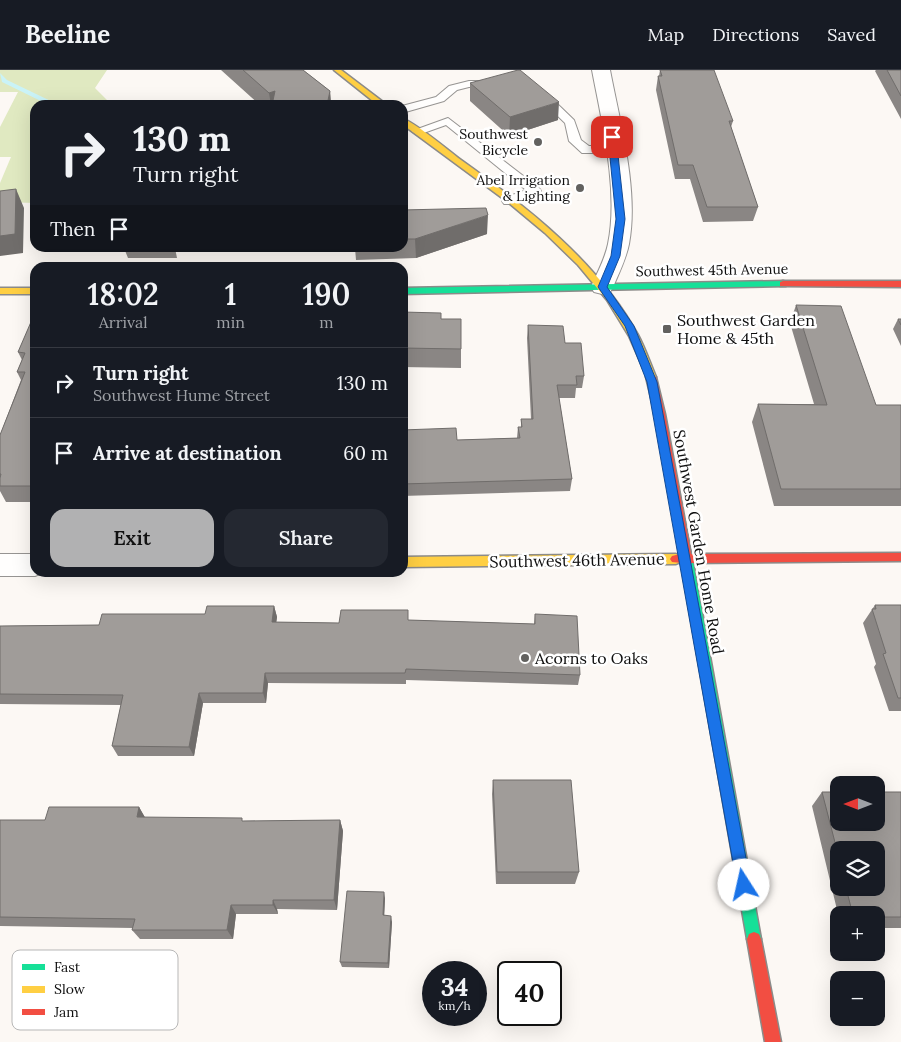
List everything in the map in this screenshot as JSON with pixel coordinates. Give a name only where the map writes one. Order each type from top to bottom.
[{"type":"street","points":[[338,70],[377,100]]},
{"type":"street","points":[[601,70],[619,193],[619,234],[615,256],[602,287]]},
{"type":"street","name":"Southwest Garden Home Road","points":[[408,124],[508,201],[567,250],[602,287],[630,326],[652,382],[773,1042]]},
{"type":"street","name":"Southwest 45th Avenue","points":[[408,291],[901,284]]},
{"type":"street","points":[[0,292],[30,291]]},
{"type":"street","name":"Southwest 46th Avenue","points":[[408,562],[901,557]]},
{"type":"street","points":[[0,565],[30,565]]},
{"type":"lane","points":[[408,108],[440,99],[453,88],[470,84],[508,84]]},
{"type":"lane","points":[[534,89],[570,122],[575,142],[586,150],[614,150]]},
{"type":"lane","points":[[418,131],[448,121],[536,191],[508,201]]},
{"type":"green space","points":[[0,70],[107,70],[95,88],[107,100],[30,100],[30,203],[0,202],[0,183],[11,157],[0,157],[0,127],[18,92],[0,92]]},
{"type":"building","points":[[243,70],[303,70],[330,91],[328,100],[273,100],[275,91],[269,93]]},
{"type":"building","points":[[518,70],[559,102],[510,117],[470,83]]},
{"type":"building","points":[[660,70],[714,70],[733,121],[729,121],[758,207],[707,207],[693,165],[678,165],[658,76],[662,76]]},
{"type":"building","points":[[887,70],[901,70],[901,96]]},
{"type":"building","points":[[16,189],[15,234],[0,236],[0,191]]},
{"type":"building","points":[[486,208],[488,215],[415,239],[408,239],[408,210]]},
{"type":"building","points":[[796,305],[841,306],[876,405],[901,405],[901,489],[781,489],[758,404],[827,405]]},
{"type":"building","points":[[408,312],[441,313],[441,319],[461,319],[461,349],[408,348]]},
{"type":"building","points":[[30,324],[30,486],[0,486],[0,435],[25,372],[17,372],[25,353],[18,352]]},
{"type":"building","points":[[528,325],[563,326],[565,343],[581,343],[584,376],[576,376],[577,385],[557,385],[572,479],[408,484],[408,430],[456,428],[457,440],[520,438],[518,427],[522,427],[521,419],[533,419]]},
{"type":"building","points":[[875,605],[901,605],[901,698],[898,698],[883,654],[886,653],[872,609],[876,609]]},
{"type":"building","points":[[207,606],[274,606],[272,622],[339,623],[341,610],[408,610],[408,620],[535,624],[535,614],[577,616],[580,675],[406,669],[405,673],[265,673],[263,693],[199,693],[189,747],[112,746],[123,695],[0,694],[0,626],[99,625],[102,614],[205,614]]},
{"type":"building","points":[[493,780],[571,780],[579,872],[497,872]]},
{"type":"building","points":[[822,792],[830,792],[830,823]]},
{"type":"building","points":[[885,792],[901,792],[901,917],[885,917],[885,906],[851,906],[848,896],[885,896],[885,841],[835,841],[832,831],[885,831]]},
{"type":"building","points":[[49,807],[139,807],[137,817],[242,818],[242,821],[340,820],[334,900],[273,900],[273,905],[231,905],[227,930],[132,930],[135,919],[0,917],[0,820],[45,820]]},
{"type":"building","points":[[347,891],[384,892],[383,915],[391,916],[388,963],[340,962]]},
{"type":"waterway","points":[[0,75],[4,81],[44,100]]},
{"type":"traffic: fast","points":[[408,291],[783,284]]},
{"type":"traffic: fast","points":[[687,562],[754,939]]},
{"type":"traffic: slow","points":[[337,70],[376,100]]},
{"type":"traffic: slow","points":[[408,124],[512,201],[548,231],[581,264],[610,298],[634,336],[651,377]]},
{"type":"traffic: slow","points":[[0,291],[30,291]]},
{"type":"traffic: slow","points":[[408,562],[676,559]]},
{"type":"traffic: jam","points":[[783,284],[901,284]]},
{"type":"traffic: jam","points":[[651,377],[660,414],[687,562]]},
{"type":"traffic: jam","points":[[676,559],[901,557]]},
{"type":"traffic: jam","points":[[754,939],[773,1042]]},
{"type":"place","name":"Southwest Bicycle","points":[[538,142]]},
{"type":"place","name":"Abel Irrigation & Lighting","points":[[580,188]]},
{"type":"place","name":"Southwest Garden Home & 45th","points":[[667,329]]},
{"type":"place","name":"Acorns to Oaks","points":[[525,658]]},
{"type":"route","points":[[612,137],[619,193],[619,242],[602,287],[630,326],[641,349],[647,364],[660,414],[744,885]]}]
